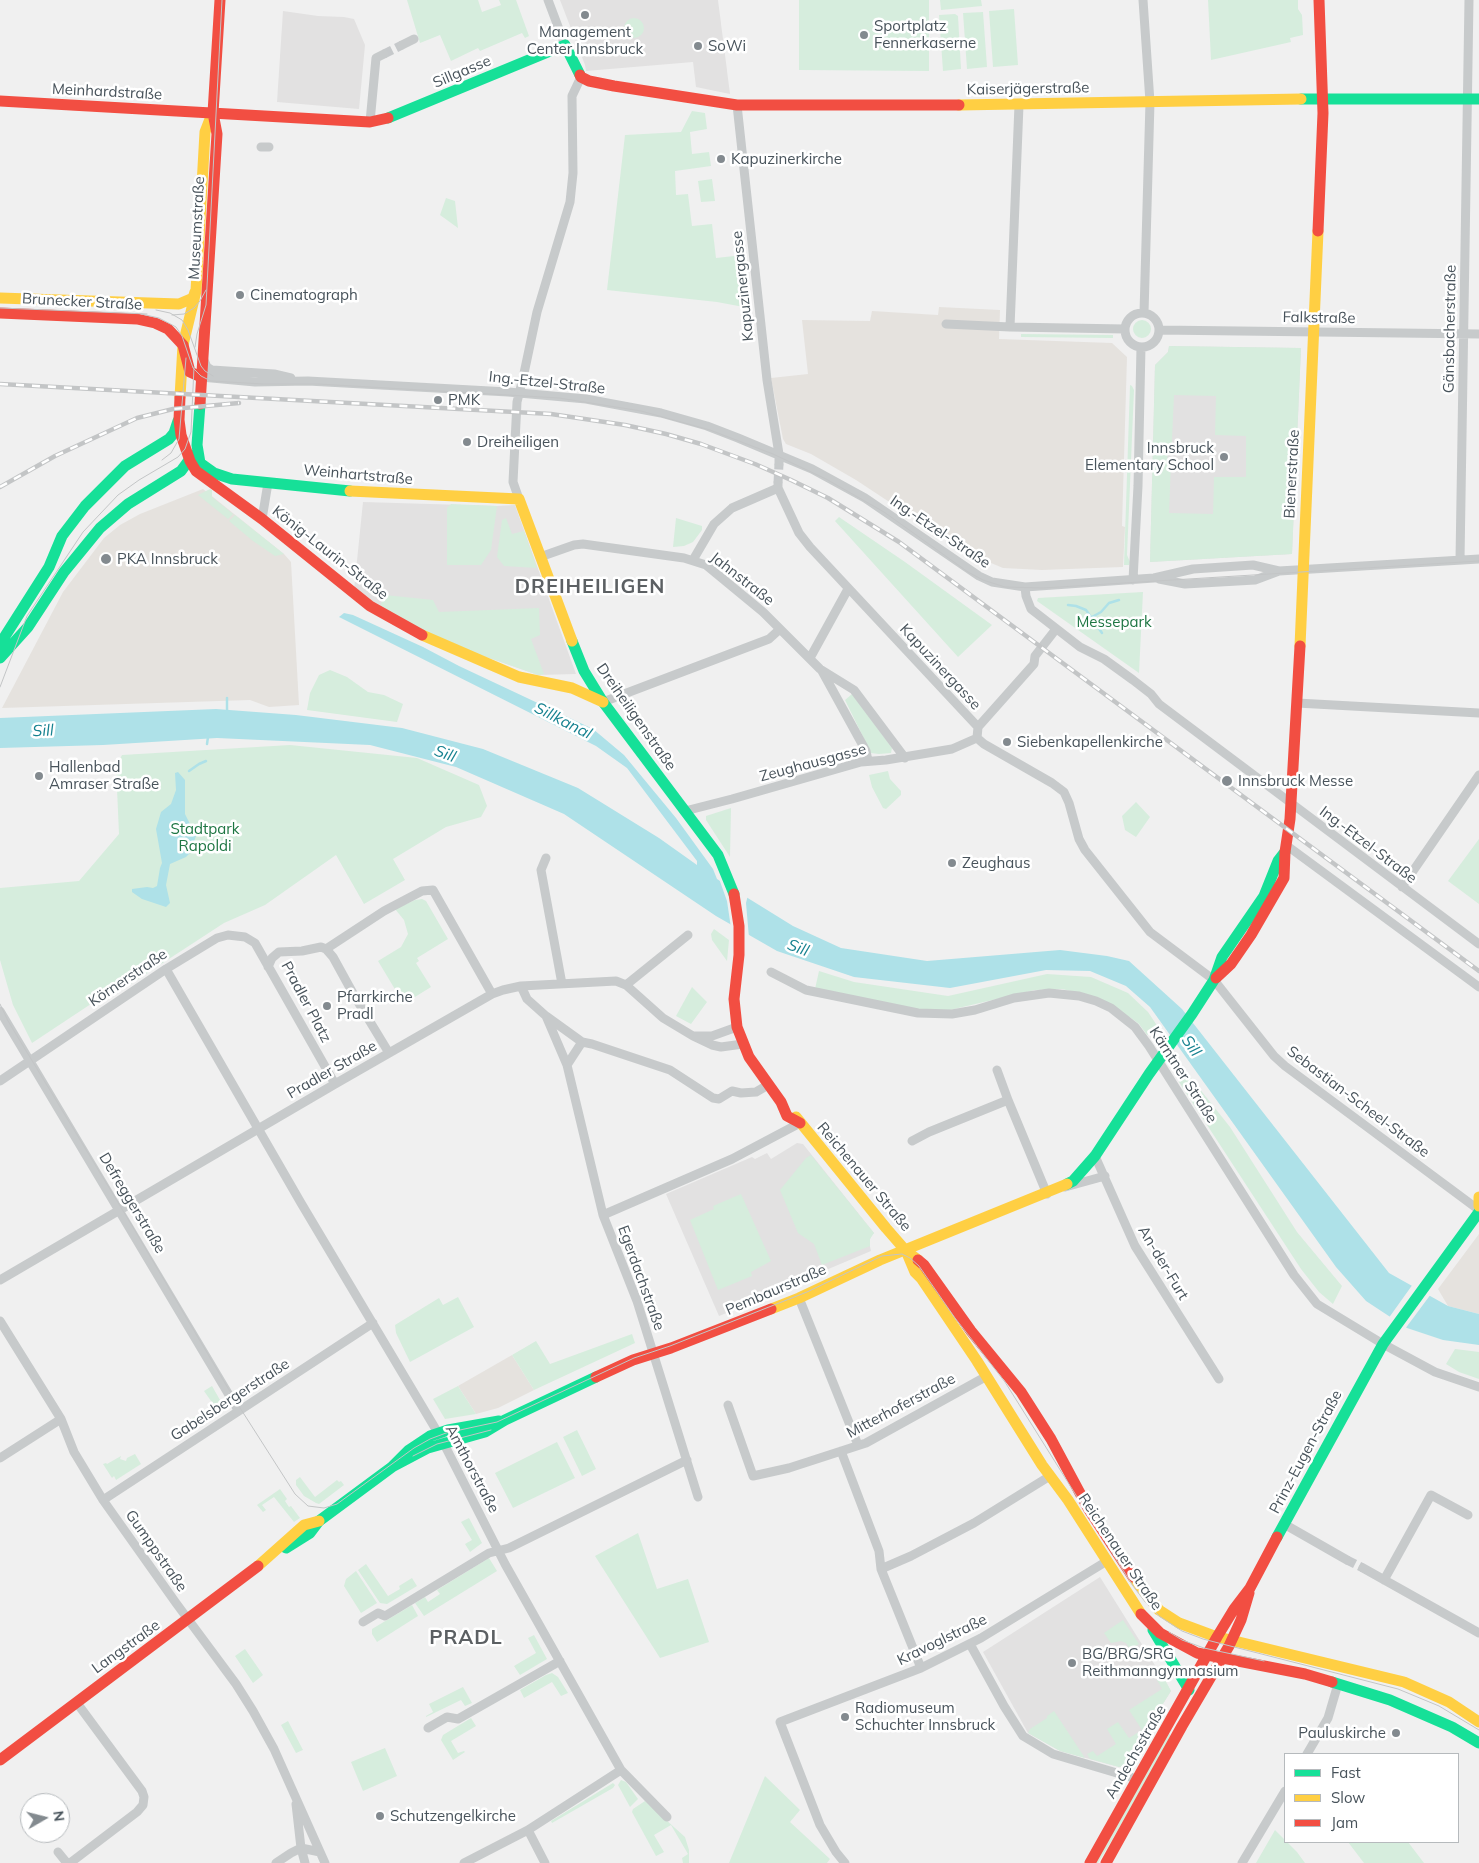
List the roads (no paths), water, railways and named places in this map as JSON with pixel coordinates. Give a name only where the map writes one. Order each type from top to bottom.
[{"type":"street","name":"Museumstraße","points":[[195,465],[208,300],[217,134],[213,113],[220,0]]},
{"type":"street","points":[[548,0],[565,45],[581,77]]},
{"type":"street","points":[[1143,0],[1150,102],[1144,313]]},
{"type":"street","name":"Bienerstraße","points":[[1169,1048],[1214,980],[1231,964],[1273,903],[1284,878],[1297,703],[1314,331],[1322,98],[1318,0]]},
{"type":"street","name":"Gänsbacherstraße","points":[[1460,560],[1463,334],[1474,99],[1469,0]]},
{"type":"street","points":[[402,45],[414,39]]},
{"type":"street","name":"Sillgasse","points":[[213,113],[370,122],[391,118],[565,45]]},
{"type":"street","points":[[370,122],[376,58],[384,54]]},
{"type":"street","name":"Kaiserjägerstraße","points":[[581,77],[589,81],[614,86],[737,105],[1019,105],[1322,98],[1474,99]]},
{"type":"street","name":"Dreiheiligenstraße","points":[[581,77],[572,96],[572,192],[565,222],[537,312],[524,378],[519,392],[516,412],[514,482],[540,557],[584,671],[603,702],[718,855],[728,877],[739,917],[739,955]]},
{"type":"street","name":"Meinhardstraße","points":[[0,101],[213,113]]},
{"type":"street","name":"Kapuzinergasse","points":[[737,105],[767,380],[779,454],[778,464]]},
{"type":"street","points":[[1010,327],[1019,105]]},
{"type":"street","name":"Museumstraße","points":[[195,465],[181,435],[179,420],[183,345],[196,290],[205,132],[213,113]]},
{"type":"street","points":[[179,304],[193,298],[196,290]]},
{"type":"street","name":"Brunecker Straße","points":[[0,298],[179,304],[192,312]]},
{"type":"street","name":"Museumstraße","points":[[192,312],[200,325],[203,350]]},
{"type":"street","name":"Brunecker Straße","points":[[0,313],[143,320],[168,329],[183,345]]},
{"type":"street","points":[[1144,313],[1149,314],[1156,321],[1159,330],[1152,344],[1141,347],[1132,343],[1125,329],[1126,324],[1133,315],[1144,313]]},
{"type":"street","points":[[946,324],[1125,329]]},
{"type":"street","name":"Falkstraße","points":[[1159,330],[1479,334]]},
{"type":"street","points":[[183,345],[190,372],[201,377]]},
{"type":"street","points":[[1133,580],[1141,347]]},
{"type":"street","name":"Ing.-Etzel-Straße","points":[[203,350],[205,364],[212,370],[274,374],[308,381]]},
{"type":"street","name":"Ing.-Etzel-Straße","points":[[201,377],[255,382],[308,381],[519,392],[586,399],[661,413],[707,426],[779,454],[865,498],[979,576],[992,582],[1025,587],[1031,609],[1056,629],[1080,647],[1106,657],[1127,672],[1159,704],[1479,944]]},
{"type":"street","points":[[0,644],[21,608],[49,567],[50,559],[62,536],[84,506],[125,466],[169,439],[174,433],[179,420]]},
{"type":"street","points":[[0,658],[28,627],[64,572],[100,528],[128,504],[184,469],[195,465]]},
{"type":"street","name":"Weinhartstraße","points":[[195,465],[232,479],[353,491],[519,499]]},
{"type":"street","name":"König-Laurin-Straße","points":[[195,465],[370,606],[433,641],[519,677],[572,688],[603,702]]},
{"type":"street","points":[[262,519],[268,482]]},
{"type":"street","name":"Kapuzinergasse","points":[[693,560],[714,524],[732,508],[778,486],[799,533],[848,589],[978,727],[978,738]]},
{"type":"street","name":"Jahnstraße","points":[[540,557],[574,545],[583,544],[693,560],[713,570],[763,612],[820,669],[866,751],[868,761]]},
{"type":"street","points":[[1025,587],[1154,578],[1193,569],[1253,565],[1279,571],[1479,559]]},
{"type":"street","points":[[1154,578],[1185,584],[1255,580],[1279,571]]},
{"type":"street","points":[[810,658],[848,589]]},
{"type":"street","points":[[603,702],[769,639],[780,628]]},
{"type":"street","points":[[978,727],[1034,664],[1035,656],[1056,629]]},
{"type":"street","name":"Jahnstraße","points":[[820,669],[854,690],[905,758]]},
{"type":"street","points":[[572,688],[584,680],[584,671]]},
{"type":"street","points":[[1297,703],[1479,712]]},
{"type":"street","points":[[978,738],[984,744],[1052,783],[1064,792],[1079,839],[1098,867],[1150,932],[1214,980]]},
{"type":"street","name":"Zeughausgasse","points":[[685,811],[868,761],[905,758],[952,749],[978,738]]},
{"type":"street","points":[[1402,887],[1479,774]]},
{"type":"street","points":[[1286,848],[1358,898],[1479,987]]},
{"type":"street","points":[[546,858],[541,870],[562,984]]},
{"type":"street","points":[[389,1053],[333,957],[326,949],[384,911],[422,892],[432,890],[492,994]]},
{"type":"street","name":"Körnerstraße","points":[[0,1081],[166,968],[217,938],[228,935],[245,937],[255,943],[268,967]]},
{"type":"street","points":[[688,935],[626,985],[663,1018],[693,1036],[712,1045],[722,1047],[743,1044]]},
{"type":"street","name":"Pradler Platz","points":[[326,949],[321,947],[302,951],[279,952],[272,958],[268,967],[335,1084]]},
{"type":"street","name":"Reichenauer Straße","points":[[739,955],[734,999],[737,1026],[749,1057],[780,1102],[793,1111],[800,1123],[906,1251],[924,1265],[971,1331],[1021,1392],[1051,1439],[1082,1497],[1146,1596],[1172,1619],[1194,1630],[1404,1682],[1448,1702],[1479,1722]]},
{"type":"street","name":"Amthorstraße","points":[[166,968],[258,1129],[441,1438],[499,1551],[622,1770],[667,1817]]},
{"type":"street","name":"Kärntner Straße","points":[[771,972],[788,979],[806,990],[918,1013],[952,1014],[1036,994],[1063,993],[1096,1001],[1111,1008],[1135,1027],[1159,1061],[1289,1267],[1317,1304],[1383,1344],[1435,1372],[1479,1387]]},
{"type":"street","name":"Pradler Straße","points":[[0,1280],[492,994],[521,986],[612,980],[626,985]]},
{"type":"street","name":"Sebastian-Scheel-Straße","points":[[1214,980],[1274,1056],[1285,1066],[1479,1211]]},
{"type":"street","name":"Egerdachstraße","points":[[521,986],[527,999],[546,1016],[567,1065],[603,1215],[637,1301],[698,1497]]},
{"type":"street","name":"Defreggerstraße","points":[[0,1011],[120,1209],[238,1410]]},
{"type":"street","points":[[546,1016],[582,1042],[670,1070],[713,1098],[719,1099],[732,1091],[741,1093],[756,1092],[768,1085]]},
{"type":"street","points":[[693,1036],[712,1036],[737,1026]]},
{"type":"street","points":[[567,1065],[582,1042]]},
{"type":"street","name":"Pembaurstraße","points":[[441,1438],[475,1436],[633,1360],[671,1348],[799,1298],[880,1260],[1060,1188],[1073,1181],[1096,1156],[1169,1048]]},
{"type":"street","points":[[997,1070],[1047,1194]]},
{"type":"street","points":[[912,1141],[929,1132],[1008,1100]]},
{"type":"street","points":[[603,1215],[732,1159],[800,1123]]},
{"type":"street","name":"An-der-Furt","points":[[1096,1156],[1135,1246],[1219,1379]]},
{"type":"street","name":"Pembaurstraße","points":[[1060,1188],[1105,1176]]},
{"type":"street","points":[[1479,1197],[1479,1206]]},
{"type":"street","name":"Prinz-Eugen-Straße","points":[[1208,1656],[1234,1609],[1250,1588],[1383,1344],[1479,1211]]},
{"type":"street","name":"Reichenauer Straße","points":[[906,1251],[915,1272],[987,1376],[1050,1476],[1138,1609],[1150,1624],[1180,1646],[1208,1656],[1305,1674],[1409,1707],[1452,1727],[1479,1743]]},
{"type":"street","points":[[799,1298],[858,1445]]},
{"type":"street","name":"Gumppstraße","points":[[0,1321],[61,1419],[74,1452],[103,1500],[254,1711],[274,1749],[325,1863]]},
{"type":"street","name":"Gabelsbergerstraße","points":[[103,1500],[238,1410],[373,1324]]},
{"type":"street","name":"Mitterhoferstraße","points":[[728,1405],[754,1476],[771,1473],[866,1443],[987,1376]]},
{"type":"street","points":[[0,1458],[61,1419]]},
{"type":"street","name":"Langstraße","points":[[0,1760],[270,1557],[306,1537],[319,1521],[392,1467],[428,1448],[441,1438]]},
{"type":"street","points":[[841,1451],[879,1551],[881,1569],[922,1668]]},
{"type":"street","points":[[363,1622],[378,1613],[385,1616],[489,1553],[518,1544],[687,1460]]},
{"type":"street","points":[[881,1569],[974,1523],[1050,1476]]},
{"type":"street","points":[[1384,1580],[1431,1495],[1468,1515]]},
{"type":"street","points":[[1284,1524],[1347,1560]]},
{"type":"street","name":"Kravoglstraße","points":[[845,1863],[836,1852],[820,1824],[780,1722],[922,1668],[970,1644],[1107,1561]]},
{"type":"street","points":[[1363,1568],[1479,1633]]},
{"type":"street","name":"Prinz-Eugen-Straße","points":[[1222,1658],[1242,1620],[1250,1588]]},
{"type":"street","points":[[1150,1624],[1189,1690]]},
{"type":"street","points":[[970,1644],[1023,1736],[1053,1754],[1137,1779]]},
{"type":"street","name":"Andechsstraße","points":[[1090,1863],[1208,1656]]},
{"type":"street","name":"Andechsstraße","points":[[1106,1863],[1222,1658]]},
{"type":"street","points":[[428,1728],[447,1717],[458,1719],[560,1661]]},
{"type":"street","points":[[1308,1753],[1328,1718],[1338,1684]]},
{"type":"street","points":[[58,1852],[68,1863],[137,1812],[143,1804],[144,1798],[142,1791],[77,1703]]},
{"type":"street","points":[[1171,1720],[1182,1726]]},
{"type":"street","points":[[464,1863],[528,1830],[622,1770]]},
{"type":"street","points":[[1242,1863],[1284,1793]]},
{"type":"street","name":"Gumppstraße","points":[[294,1794],[301,1848],[305,1863]]},
{"type":"street","points":[[528,1830],[545,1863]]},
{"type":"street","points":[[276,1863],[291,1852],[301,1848],[320,1852]]},
{"type":"water","points":[[344,613],[353,615],[423,647],[593,729],[624,755],[676,818],[713,869],[717,879],[793,926],[841,948],[927,961],[1060,950],[1129,961],[1182,1009],[1389,1273],[1448,1306],[1479,1314],[1479,1345],[1443,1340],[1407,1328],[1366,1301],[1336,1267],[1150,1007],[1126,986],[1090,971],[1046,970],[950,988],[854,977],[777,951],[716,916],[564,814],[456,767],[370,745],[217,738],[103,745],[0,748],[0,718],[216,709],[296,715],[402,728],[483,749],[578,788],[659,838],[697,865],[697,861],[627,768],[596,746],[339,617]]},
{"type":"water","points":[[178,772],[185,780],[185,814],[197,833],[190,853],[186,857],[170,864],[166,885],[170,903],[166,907],[142,899],[132,892],[132,889],[153,888],[157,886],[162,863],[156,829],[161,812],[171,804],[176,790],[175,773]]},
{"type":"waterway","points":[[1092,617],[1101,612],[1109,603],[1119,600]]},
{"type":"waterway","points":[[1068,605],[1086,610],[1102,633]]},
{"type":"waterway","points":[[227,698],[227,712]]},
{"type":"waterway","points":[[207,744],[208,737]]},
{"type":"waterway","points":[[189,771],[206,761]]},
{"type":"tunnel","points":[[384,54],[402,45]]},
{"type":"tunnel","points":[[778,483],[779,464]]},
{"type":"tunnel","points":[[1347,1560],[1363,1568]]},
{"type":"tram line","points":[[195,347],[206,305],[222,0]]},
{"type":"tram line","points":[[172,315],[184,314],[194,308],[206,290]]},
{"type":"tram line","points":[[0,308],[147,314]]},
{"type":"tram line","points":[[156,310],[170,313],[182,320],[188,330],[201,366],[213,376]]},
{"type":"tram line","points":[[141,314],[159,318],[176,327],[182,336],[193,368],[201,376],[211,381],[263,384],[318,384],[559,398],[641,411],[710,430],[773,454],[826,479],[884,512],[968,572],[983,580],[1005,587],[1043,588],[1479,561]]},
{"type":"tram line","points":[[162,460],[171,453],[179,439],[186,358]]},
{"type":"tram line","points":[[0,687],[27,616],[83,532],[118,495],[178,457],[185,449],[191,432],[194,367]]},
{"type":"tram line","points":[[0,1004],[8,1021],[235,1400],[295,1494],[308,1506],[324,1508],[337,1504],[414,1448],[430,1439],[446,1433],[497,1422],[634,1358],[670,1346],[807,1292],[882,1256],[902,1254],[919,1266],[955,1318],[1005,1382],[1133,1586],[1159,1616],[1182,1631],[1203,1639],[1398,1689],[1439,1706],[1479,1730]]},
{"type":"tram line","points":[[413,1456],[437,1444],[491,1430]]},
{"type":"tram line","points":[[1169,1632],[1182,1640],[1204,1648],[1264,1661]]},
{"type":"railway","points":[[0,384],[551,414],[625,425],[666,434],[701,444],[755,464],[828,498],[899,542],[1479,971]]},
{"type":"railway","points":[[0,487],[55,456],[137,418],[173,409],[239,403]]},
{"type":"place","name":"Management Center Innsbruck","points":[[585,15]]},
{"type":"place","name":"Sportplatz Fennerkaserne","points":[[864,35]]},
{"type":"place","name":"SoWi","points":[[698,46]]},
{"type":"place","name":"Kapuzinerkirche","points":[[721,159]]},
{"type":"place","name":"Cinematograph","points":[[240,295]]},
{"type":"place","name":"PMK","points":[[438,400]]},
{"type":"place","name":"Dreiheiligen","points":[[467,442]]},
{"type":"place","name":"Innsbruck Elementary School","points":[[1224,457]]},
{"type":"place","name":"PKA Innsbruck","points":[[106,559]]},
{"type":"place","name":"Siebenkapellenkirche","points":[[1007,742]]},
{"type":"place","name":"Hallenbad Amraser Straße","points":[[39,776]]},
{"type":"place","name":"Innsbruck Messe","points":[[1227,781]]},
{"type":"place","name":"Zeughaus","points":[[952,863]]},
{"type":"place","name":"Pfarrkirche Pradl","points":[[327,1006]]},
{"type":"place","name":"BG/BRG/SRG Reithmanngymnasium","points":[[1072,1663]]},
{"type":"place","name":"Radiomuseum Schuchter Innsbruck","points":[[845,1717]]},
{"type":"place","name":"Pauluskirche","points":[[1396,1733]]},
{"type":"place","name":"Schutzengelkirche","points":[[380,1816]]},
{"type":"district","name":"DREIHEILIGEN","points":[[590,587]]},
{"type":"district","name":"PRADL","points":[[466,1638]]},
{"type":"park label","name":"Messepark","points":[[1114,622]]},
{"type":"park label","name":"Stadtpark Rapoldi","points":[[205,838]]},
{"type":"water label","name":"Sillkanal","points":[[563,721]]},
{"type":"water label","name":"Sill","points":[[43,731]]},
{"type":"water label","name":"Sill","points":[[445,754]]},
{"type":"water label","name":"Sill","points":[[798,948]]},
{"type":"water label","name":"Sill","points":[[1191,1046]]}]
